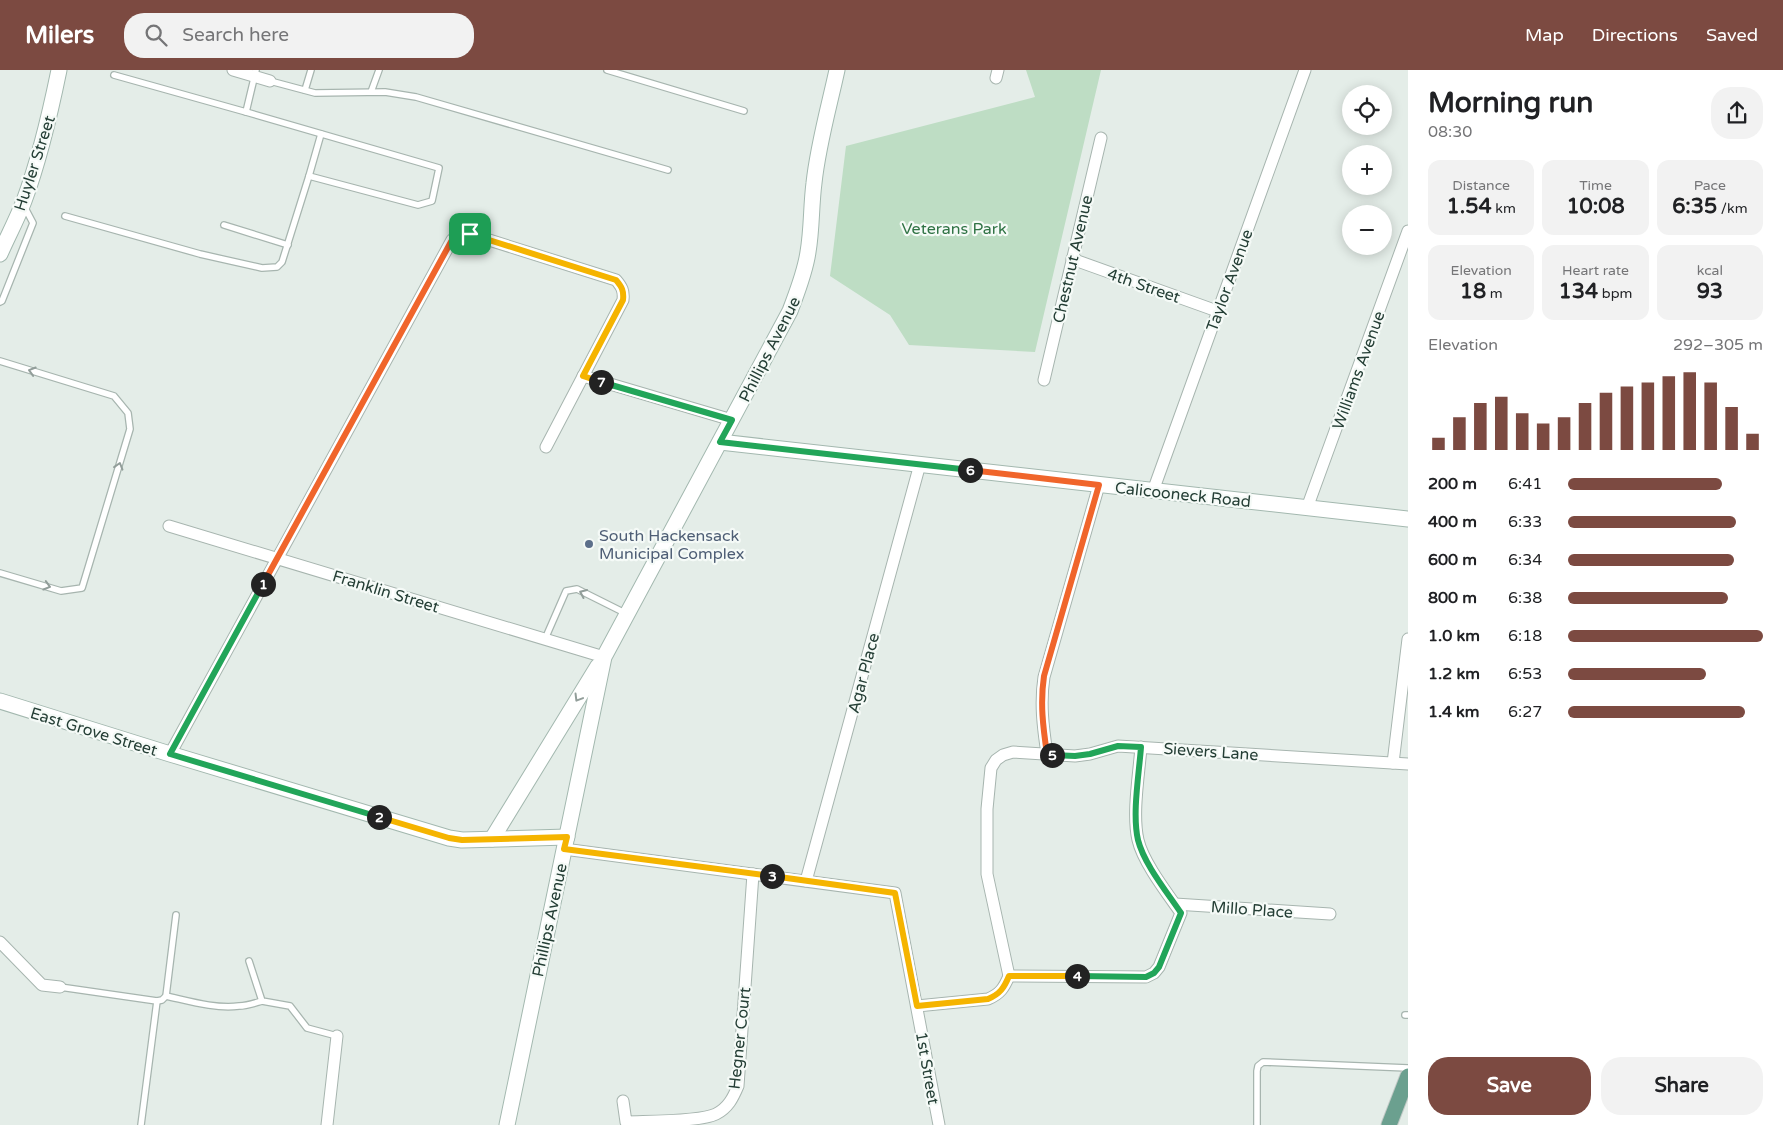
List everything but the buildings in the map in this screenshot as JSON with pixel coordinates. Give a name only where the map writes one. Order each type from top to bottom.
[{"type":"main road","points":[[1389,1125],[1408,1076]]},
{"type":"street","name":"Huyler Street","points":[[0,254],[22,204],[44,136],[59,70]]},
{"type":"street","points":[[233,70],[255,73],[270,80]]},
{"type":"street","name":"Phillips Avenue","points":[[492,839],[604,657],[786,320],[801,281],[809,246],[814,184],[819,152],[838,70]]},
{"type":"street","name":"Taylor Avenue","points":[[1153,490],[1305,70]]},
{"type":"street","name":"Chestnut Avenue","points":[[1044,380],[1101,138]]},
{"type":"street","name":"Williams Avenue","points":[[1307,508],[1408,231]]},
{"type":"street","points":[[170,754],[452,240],[457,235],[470,234],[616,280],[624,292],[622,301],[546,447]]},
{"type":"street","name":"4th Street","points":[[1072,259],[1218,311]]},
{"type":"street","points":[[583,376],[732,420]]},
{"type":"street","name":"Calicooneck Road","points":[[720,442],[1408,520]]},
{"type":"street","name":"Agar Place","points":[[806,881],[920,464]]},
{"type":"street","points":[[1047,754],[1041,717],[1041,695],[1044,676],[1099,485]]},
{"type":"street","name":"Franklin Street","points":[[169,526],[604,657]]},
{"type":"street","points":[[1393,763],[1408,639]]},
{"type":"street","name":"Phillips Avenue","points":[[507,1125],[604,657]]},
{"type":"street","name":"East Grove Street","points":[[0,701],[449,838],[565,843],[752,874],[895,893]]},
{"type":"street","name":"Sievers Lane","points":[[1009,976],[987,874],[989,774],[996,760],[1003,755],[1013,752],[1075,756],[1118,746],[1408,764]]},
{"type":"street","points":[[917,1006],[988,999],[998,994],[1005,987],[1009,976],[1146,977],[1154,973],[1159,967],[1181,913],[1144,856],[1138,839],[1136,820],[1141,747]]},
{"type":"street","name":"Hegner Court","points":[[623,1101],[626,1122],[704,1118],[716,1114],[726,1107],[734,1097],[738,1086],[752,874]]},
{"type":"street","name":"1st Street","points":[[895,893],[939,1125]]},
{"type":"street","name":"Millo Place","points":[[1175,904],[1330,914]]},
{"type":"street","points":[[0,942],[42,985],[60,986]]},
{"type":"street","points":[[327,1125],[337,1036]]},
{"type":"lane","points":[[305,90],[311,70]]},
{"type":"lane","points":[[372,92],[379,70]]},
{"type":"lane","points":[[607,70],[744,111]]},
{"type":"lane","points":[[246,112],[255,73]]},
{"type":"lane","points":[[114,74],[439,168],[432,201],[418,205],[309,176]]},
{"type":"lane","points":[[270,80],[315,93],[385,92],[416,97],[668,170]]},
{"type":"lane","points":[[65,216],[200,254],[262,268],[277,266],[282,262],[288,244],[321,134]]},
{"type":"lane","points":[[0,302],[33,223],[22,204]]},
{"type":"lane","points":[[224,225],[288,244]]},
{"type":"lane","points":[[0,361],[114,396],[128,413],[130,429],[82,588],[61,591],[0,573]]},
{"type":"lane","points":[[544,639],[566,591],[577,589],[627,614]]},
{"type":"lane","points":[[166,996],[176,915]]},
{"type":"lane","points":[[248,961],[262,1001]]},
{"type":"lane","points":[[60,986],[157,1001],[166,996],[205,1005],[226,1007],[262,1001],[290,1006],[307,1028],[337,1036]]},
{"type":"lane","points":[[141,1125],[157,1001]]},
{"type":"lane","points":[[1257,1125],[1258,1066],[1263,1062],[1408,1068]]},
{"type":"green space","name":"Veterans Park","points":[[1026,70],[1101,70],[1035,352],[909,345],[890,315],[830,276],[846,146],[1035,97]]},
{"type":"place","name":"South Hackensack Municipal Complex","points":[[589,544]]},
{"type":"route","points":[[470,234],[616,280],[624,292],[623,300],[583,376],[732,420],[720,442],[1099,485],[1044,676],[1041,695],[1041,717],[1047,754],[1075,756],[1118,746],[1141,747],[1136,820],[1138,839],[1144,856],[1181,913],[1159,967],[1154,973],[1146,977],[1009,976],[1005,987],[998,994],[988,999],[917,1006],[895,893],[564,849],[567,837],[462,840],[449,838],[170,754],[452,240],[457,235],[470,234]]}]
